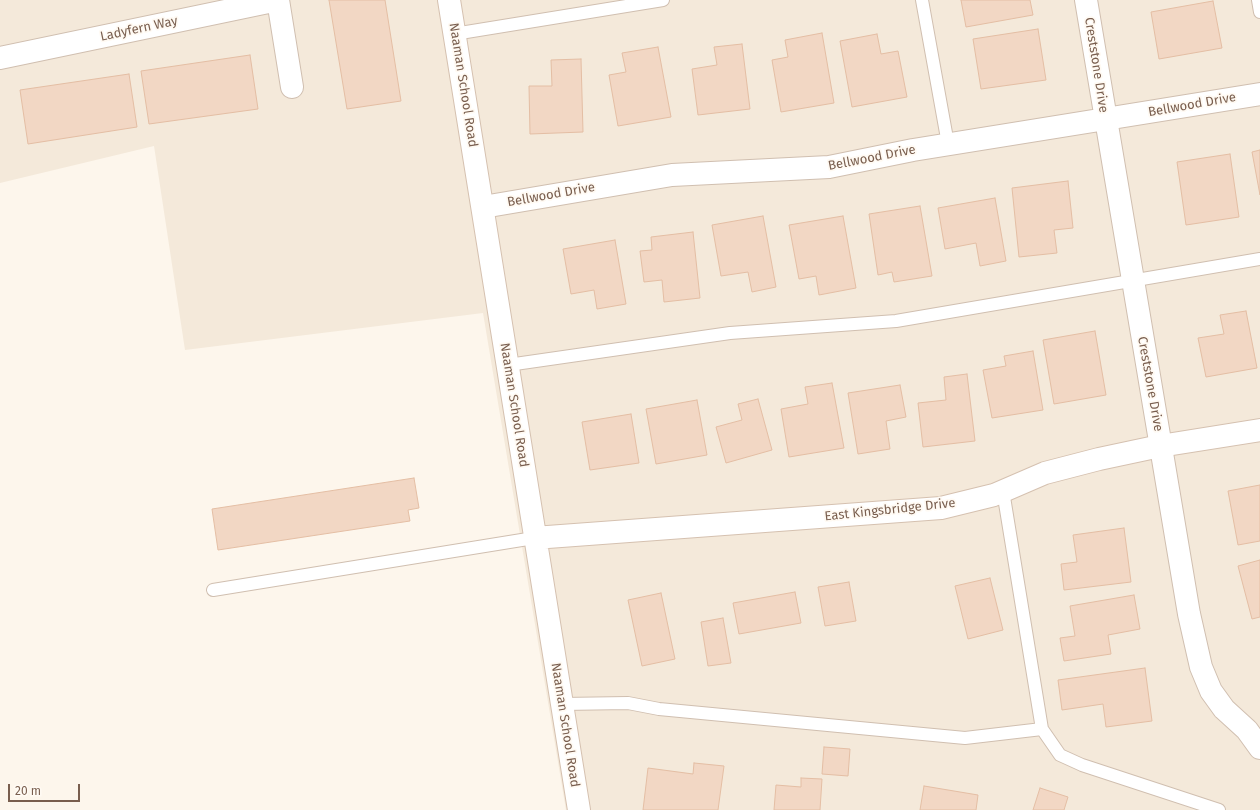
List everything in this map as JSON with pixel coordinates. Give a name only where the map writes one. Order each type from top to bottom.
[{"type":"street","name":"Ladyfern Way","points":[[0,58],[278,0]]},
{"type":"street","points":[[278,0],[292,87]]},
{"type":"street","name":"Naaman School Road","points":[[448,0],[483,207],[534,538],[579,810]]},
{"type":"street","name":"Creststone Drive","points":[[1086,0],[1160,446],[1189,614],[1201,667],[1211,692],[1224,708],[1247,730],[1260,748]]},
{"type":"street","name":"Bellwood Drive","points":[[483,207],[672,175],[829,167],[948,144],[1260,94]]},
{"type":"street","name":"East Kingsbridge Drive","points":[[534,538],[941,508],[1003,491],[1044,473],[1160,446],[1260,430]]},
{"type":"lane","points":[[454,34],[664,0]]},
{"type":"lane","points":[[922,0],[948,144]]},
{"type":"lane","points":[[1258,0],[1260,12]]},
{"type":"lane","points":[[508,366],[730,333],[896,321],[1132,280],[1260,260]]},
{"type":"lane","points":[[1003,491],[1042,729],[1060,755],[1082,765],[1219,810]]},
{"type":"lane","points":[[214,590],[534,538]]},
{"type":"lane","points":[[562,704],[628,703],[659,709],[965,738],[1042,729]]},
{"type":"shaded area","points":[[0,0],[1260,0],[1260,810],[566,810],[483,313],[185,350],[154,146],[0,183]]},
{"type":"building","points":[[329,0],[385,0],[401,101],[347,109]]},
{"type":"building","points":[[961,0],[1030,0],[1033,15],[966,27]]},
{"type":"building","points":[[1213,1],[1222,48],[1159,59],[1151,12]]},
{"type":"building","points":[[1038,29],[1046,80],[981,89],[973,39]]},
{"type":"building","points":[[822,33],[834,103],[781,112],[772,60],[788,57],[785,40]]},
{"type":"building","points":[[877,34],[881,54],[898,51],[907,97],[852,107],[840,41]]},
{"type":"building","points":[[742,44],[750,109],[698,115],[692,69],[717,65],[714,47]]},
{"type":"building","points":[[658,47],[671,117],[618,126],[609,75],[626,72],[622,53]]},
{"type":"building","points":[[250,55],[258,109],[149,124],[141,71]]},
{"type":"building","points":[[581,59],[583,132],[530,134],[529,86],[552,86],[551,60]]},
{"type":"building","points":[[129,74],[137,127],[28,144],[20,90]]},
{"type":"building","points":[[1260,150],[1260,195],[1252,152]]},
{"type":"building","points":[[1230,154],[1239,217],[1186,225],[1177,162]]},
{"type":"building","points":[[1068,181],[1073,228],[1054,230],[1057,253],[1019,257],[1012,188]]},
{"type":"building","points":[[995,198],[1006,261],[980,266],[976,243],[945,249],[938,208]]},
{"type":"building","points":[[920,206],[932,276],[894,282],[892,272],[878,275],[869,214]]},
{"type":"building","points":[[763,216],[776,287],[752,292],[748,272],[721,276],[712,225]]},
{"type":"building","points":[[843,216],[856,288],[819,295],[816,276],[799,279],[789,225]]},
{"type":"building","points":[[693,232],[700,298],[664,302],[662,280],[644,282],[640,251],[652,250],[651,237]]},
{"type":"building","points":[[615,240],[626,304],[597,309],[594,290],[571,294],[563,249]]},
{"type":"building","points":[[1246,311],[1257,368],[1206,377],[1198,338],[1224,334],[1220,315]]},
{"type":"building","points":[[1095,331],[1106,395],[1054,404],[1043,340]]},
{"type":"building","points":[[1033,351],[1043,410],[992,418],[983,370],[1006,366],[1004,356]]},
{"type":"building","points":[[967,374],[975,441],[923,447],[918,403],[946,400],[944,377]]},
{"type":"building","points":[[832,383],[844,448],[789,457],[781,409],[808,404],[805,387]]},
{"type":"building","points":[[900,385],[906,417],[886,421],[890,449],[858,454],[848,393]]},
{"type":"building","points":[[758,399],[772,450],[726,463],[716,427],[742,420],[738,404]]},
{"type":"building","points":[[697,400],[707,455],[656,464],[646,409]]},
{"type":"building","points":[[631,414],[639,463],[590,470],[582,422]]},
{"type":"building","points":[[414,478],[419,508],[408,510],[410,521],[218,550],[212,509]]},
{"type":"building","points":[[1260,485],[1260,541],[1238,545],[1228,491]]},
{"type":"building","points":[[1124,528],[1131,582],[1064,590],[1061,564],[1077,562],[1073,535]]},
{"type":"building","points":[[1260,560],[1260,617],[1252,619],[1238,566]]},
{"type":"building","points":[[990,578],[1003,630],[968,639],[955,586]]},
{"type":"building","points":[[849,582],[856,621],[825,626],[818,587]]},
{"type":"building","points":[[795,592],[801,623],[739,634],[733,603]]},
{"type":"building","points":[[661,593],[675,659],[642,666],[628,600]]},
{"type":"building","points":[[1134,595],[1140,629],[1108,635],[1111,654],[1064,661],[1060,638],[1075,636],[1070,606]]},
{"type":"building","points":[[723,618],[731,663],[708,666],[701,622]]},
{"type":"building","points":[[1145,668],[1152,721],[1106,727],[1103,704],[1062,710],[1058,680]]},
{"type":"building","points":[[824,747],[850,749],[848,776],[822,774]]},
{"type":"building","points":[[694,763],[724,766],[718,810],[643,810],[648,768],[693,774]]},
{"type":"building","points":[[801,778],[822,779],[820,810],[774,810],[776,785],[801,787]]},
{"type":"building","points":[[924,786],[978,795],[976,810],[920,810]]},
{"type":"building","points":[[1040,788],[1068,797],[1064,810],[1033,810]]}]
